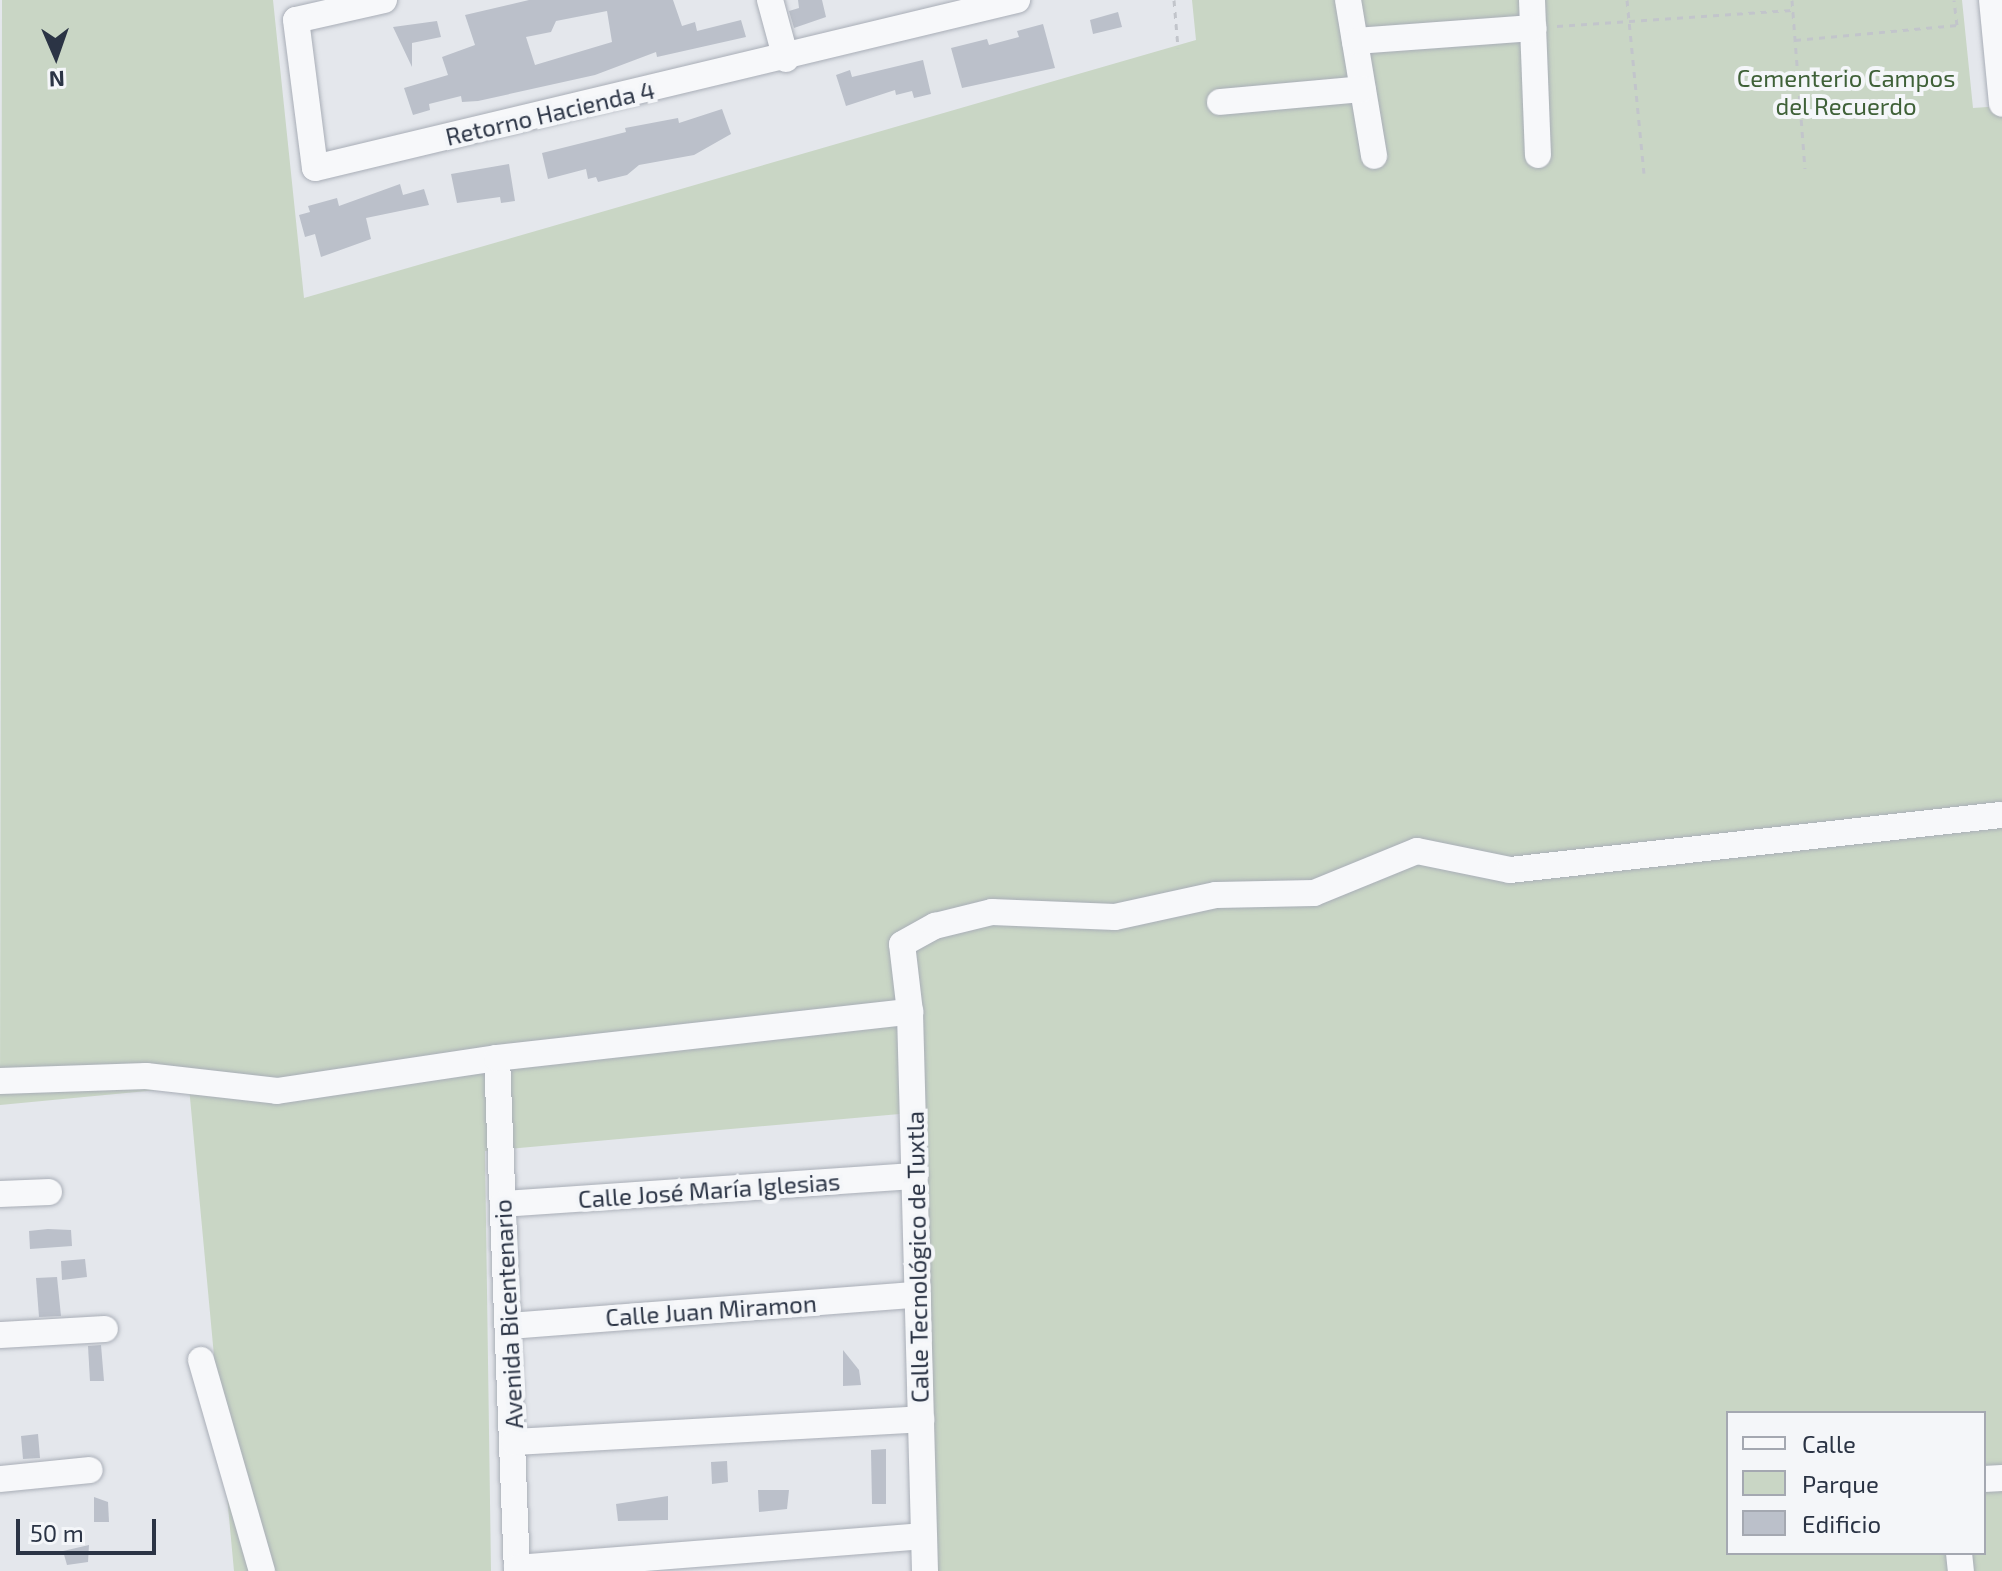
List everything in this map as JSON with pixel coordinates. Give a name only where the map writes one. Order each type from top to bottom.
[{"type":"street","name":"Retorno Hacienda 4","points":[[384,0],[296,20],[315,168],[786,59],[1017,0]]},
{"type":"street","points":[[770,0],[786,59]]},
{"type":"street","points":[[1348,0],[1374,156]]},
{"type":"street","points":[[1532,0],[1538,155]]},
{"type":"street","points":[[1992,0],[2002,104]]},
{"type":"street","points":[[1355,41],[1534,28]]},
{"type":"street","points":[[1220,102],[1362,89]]},
{"type":"street","name":"Calle Tecnológico de Tuxtla","points":[[925,1571],[914,1295],[915,1176],[910,1012],[902,944],[935,926],[992,912],[1115,917],[1216,895],[1314,893],[1417,851],[1510,870],[2002,815]]},
{"type":"street","points":[[0,1081],[146,1076],[277,1091],[497,1058],[910,1012]]},
{"type":"street","name":"Avenida Bicentenario","points":[[497,1058],[517,1569]]},
{"type":"street","name":"Calle José María Iglesias","points":[[503,1204],[915,1176]]},
{"type":"street","points":[[0,1194],[49,1192]]},
{"type":"street","name":"Calle Juan Miramon","points":[[509,1326],[914,1295]]},
{"type":"street","points":[[0,1335],[105,1329]]},
{"type":"street","points":[[201,1360],[262,1571]]},
{"type":"street","points":[[514,1442],[921,1419]]},
{"type":"street","points":[[0,1479],[90,1470]]},
{"type":"street","points":[[517,1569],[924,1536]]},
{"type":"path","points":[[1174,0],[1178,48]]},
{"type":"path","points":[[1627,0],[1644,173]]},
{"type":"path","points":[[1792,0],[1805,168]]},
{"type":"path","points":[[1795,40],[1957,25],[1954,0]]},
{"type":"path","points":[[1534,28],[1628,18],[1792,10]]},
{"type":"green space","name":"Cementerio Campos del Recuerdo","points":[[2,0],[273,0],[304,298],[1196,40],[1192,0],[1962,0],[1973,108],[2002,106],[2002,1571],[937,1571],[922,1112],[485,1151],[491,1571],[234,1571],[189,1087],[0,1105]]},
{"type":"building","points":[[529,0],[673,0],[682,26],[695,22],[697,31],[741,20],[746,37],[657,57],[656,52],[595,75],[478,101],[462,102],[461,96],[429,104],[430,110],[413,115],[404,88],[448,75],[442,57],[475,45],[465,15]],"holes":[[[607,11],[612,42],[535,65],[526,37],[551,32],[556,21]]]},
{"type":"building","points":[[798,0],[822,0],[826,17],[794,28],[789,11],[799,8]]},
{"type":"building","points":[[1118,12],[1122,27],[1093,34],[1090,20]]},
{"type":"building","points":[[437,21],[441,37],[412,43],[412,67],[393,27]]},
{"type":"building","points":[[1043,24],[1055,68],[962,88],[951,48],[987,39],[989,45],[1019,37],[1017,31]]},
{"type":"building","points":[[923,60],[931,94],[914,98],[912,91],[896,95],[895,90],[846,106],[836,75],[850,70],[852,77]]},
{"type":"building","points":[[722,109],[731,134],[694,155],[639,165],[627,175],[598,182],[596,177],[588,179],[586,169],[548,179],[542,153],[626,132],[625,128],[678,118],[679,123]]},
{"type":"building","points":[[509,164],[515,201],[501,203],[500,197],[457,203],[451,174]]},
{"type":"building","points":[[400,184],[403,195],[424,189],[429,205],[366,218],[371,239],[321,257],[315,234],[305,237],[299,215],[310,212],[308,206],[337,198],[339,206]]},
{"type":"building","points":[[71,1230],[72,1246],[30,1249],[29,1231]]},
{"type":"building","points":[[85,1259],[87,1277],[62,1280],[61,1261]]},
{"type":"building","points":[[57,1277],[61,1316],[39,1317],[36,1278]]},
{"type":"building","points":[[101,1345],[104,1381],[90,1381],[88,1346]]},
{"type":"building","points":[[843,1350],[859,1370],[861,1385],[843,1386]]},
{"type":"building","points":[[38,1434],[40,1458],[23,1459],[21,1436]]},
{"type":"building","points":[[886,1449],[886,1504],[872,1504],[871,1450]]},
{"type":"building","points":[[727,1461],[728,1482],[712,1484],[711,1462]]},
{"type":"building","points":[[758,1490],[789,1490],[787,1509],[759,1512]]},
{"type":"building","points":[[668,1496],[668,1520],[618,1521],[616,1504]]},
{"type":"building","points":[[94,1497],[108,1502],[109,1522],[94,1522]]},
{"type":"building","points":[[89,1545],[88,1562],[67,1565],[63,1551]]}]
